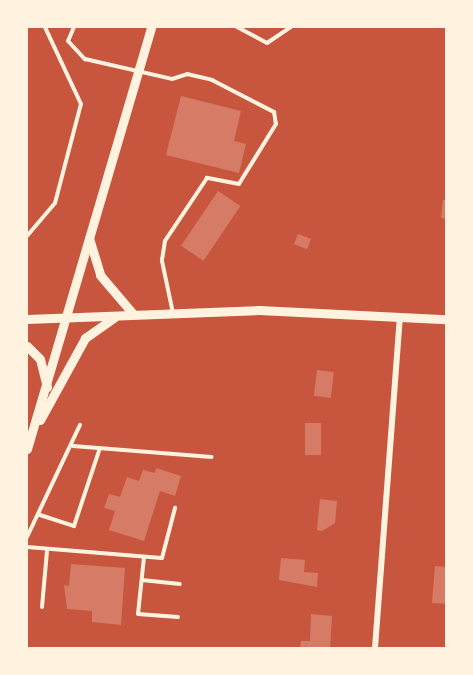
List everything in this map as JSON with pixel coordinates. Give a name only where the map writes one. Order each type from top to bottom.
[{"type":"main road","points":[[27,449],[48,390],[88,236],[136,68],[151,27]]},
{"type":"main road","points":[[88,236],[100,275],[130,315]]},
{"type":"main road","points":[[27,319],[259,310],[446,319]]},
{"type":"main road","points":[[37,423],[55,399],[85,338],[99,324],[130,315]]},
{"type":"main road","points":[[27,346],[40,359],[48,390]]},
{"type":"street","points":[[375,648],[400,317]]},
{"type":"lane","points":[[27,236],[55,203],[81,104],[45,27]]},
{"type":"lane","points":[[74,27],[68,41],[74,53],[172,79],[187,74],[212,80],[274,112],[276,124],[239,184],[207,178],[165,241],[162,261],[174,313]]},
{"type":"lane","points":[[237,27],[267,43],[291,27]]},
{"type":"lane","points":[[27,537],[73,446],[80,425]]},
{"type":"lane","points":[[73,446],[212,457]]},
{"type":"lane","points":[[40,515],[74,526],[100,448]]},
{"type":"lane","points":[[27,547],[47,551],[162,558],[175,508]]},
{"type":"lane","points":[[42,607],[47,551]]},
{"type":"lane","points":[[144,557],[138,614],[178,617]]},
{"type":"lane","points":[[141,580],[180,584]]},
{"type":"building","points":[[181,96],[241,111],[234,141],[246,144],[239,173],[166,155]]},
{"type":"building","points":[[218,191],[240,206],[203,261],[181,246]]},
{"type":"building","points":[[443,200],[446,200],[446,219],[441,218]]},
{"type":"building","points":[[298,234],[311,239],[307,249],[294,244]]},
{"type":"building","points":[[317,370],[334,372],[331,398],[314,396]]},
{"type":"building","points":[[305,423],[321,423],[321,455],[305,455]]},
{"type":"building","points":[[156,468],[181,476],[175,496],[160,491],[144,541],[109,530],[115,511],[104,508],[109,494],[120,497],[127,477],[139,481],[143,470],[155,473]]},
{"type":"building","points":[[320,499],[337,501],[335,523],[322,531],[317,530]]},
{"type":"building","points":[[281,558],[305,560],[304,572],[318,573],[317,587],[279,580]]},
{"type":"building","points":[[71,564],[125,568],[121,625],[92,622],[92,611],[67,609],[64,585],[69,586]]},
{"type":"building","points":[[435,566],[446,567],[446,604],[432,603]]},
{"type":"building","points":[[311,614],[332,616],[330,648],[300,648],[301,641],[310,641]]}]
